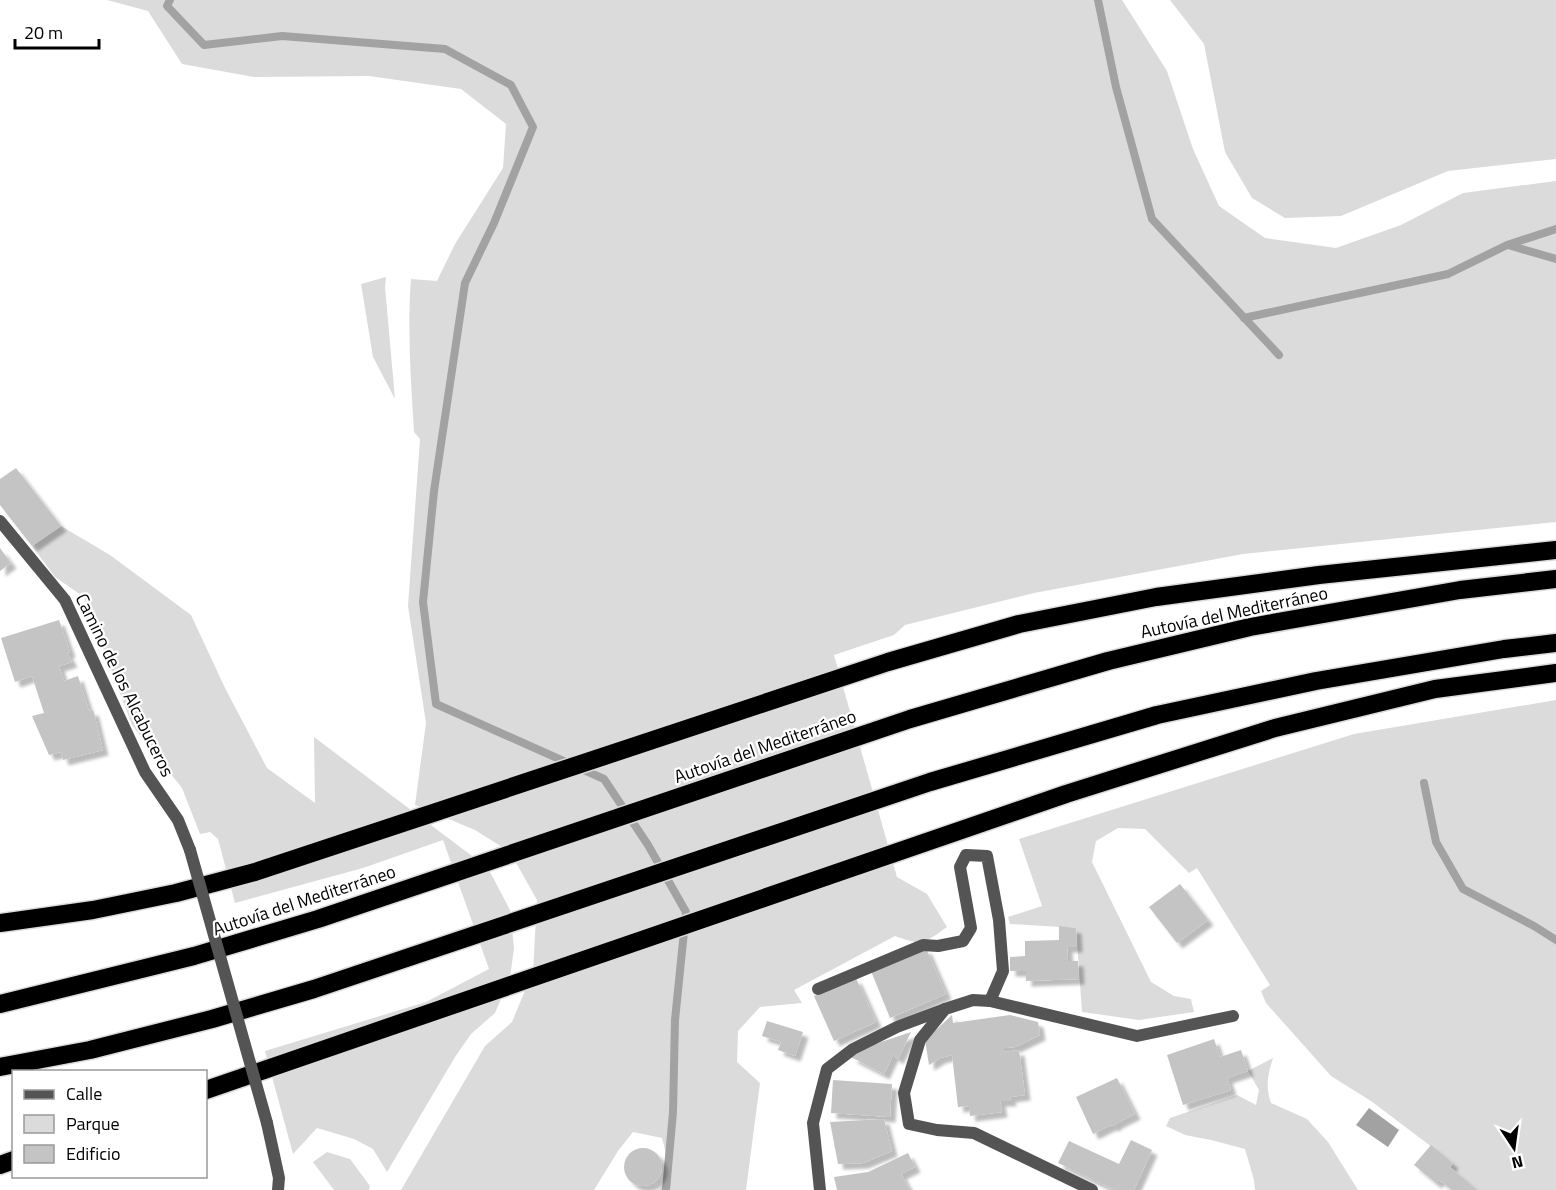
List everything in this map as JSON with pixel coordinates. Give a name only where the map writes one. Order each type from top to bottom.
[{"type":"highway","points":[[0,923],[93,910],[176,893],[255,872],[888,662],[1019,624],[1156,597],[1319,575],[1556,550]]},
{"type":"highway","name":"Autovía del Mediterráneo","points":[[0,1004],[194,956],[318,919],[910,719],[1108,661],[1250,627],[1461,590],[1556,579]]},
{"type":"highway","points":[[0,1067],[90,1050],[212,1019],[314,989],[930,782],[1157,715],[1316,681],[1504,649],[1556,643]]},
{"type":"highway","points":[[207,1090],[1066,794],[1275,728],[1435,689],[1556,673]]},
{"type":"street","name":"Camino de los Alcabuceros","points":[[0,520],[65,600],[145,772],[178,820],[190,850],[267,1123],[279,1178],[279,1190]]},
{"type":"street","points":[[818,989],[923,945],[938,946],[963,941],[971,928],[960,867],[966,855],[987,856],[999,920],[1003,971],[990,1001]]},
{"type":"street","points":[[820,1190],[813,1123],[827,1069],[853,1049],[897,1028],[973,1000],[990,1001],[1137,1036],[1233,1016]]},
{"type":"street","points":[[945,1009],[920,1040],[904,1093],[909,1124],[937,1130],[975,1133],[1092,1190]]},
{"type":"green space","points":[[107,0],[1122,0],[1167,71],[1193,149],[1219,206],[1265,238],[1336,248],[1401,225],[1463,193],[1556,181],[1556,522],[1243,554],[1034,593],[905,625],[894,635],[834,655],[897,877],[927,894],[947,927],[923,942],[895,936],[794,990],[802,1003],[760,1007],[738,1031],[737,1062],[760,1083],[746,1190],[659,1190],[671,1172],[662,1138],[633,1132],[618,1151],[594,1190],[401,1190],[485,1046],[512,1022],[533,971],[537,900],[510,852],[475,830],[415,805],[426,723],[408,606],[420,439],[414,432],[409,336],[411,279],[437,281],[455,244],[503,168],[506,124],[461,89],[369,76],[254,77],[182,64],[148,11]]},
{"type":"green space","points":[[1170,0],[1556,0],[1556,159],[1448,171],[1341,216],[1285,218],[1252,198],[1225,152],[1204,44]]},
{"type":"green space","points":[[386,277],[395,399],[373,357],[361,284]]},
{"type":"green space","points":[[61,526],[110,555],[191,615],[225,688],[267,768],[315,803],[314,737],[488,868],[510,910],[514,948],[510,978],[495,1013],[471,1034],[455,1057],[387,1172],[373,1149],[354,1139],[317,1128],[293,1154],[265,1051],[426,1002],[489,969],[443,840],[363,868],[235,903],[218,839],[210,832],[200,834],[182,788],[132,725],[84,597],[55,577],[32,546]]},
{"type":"green space","points":[[1556,700],[1556,1190],[1478,1190],[1450,1167],[1453,1163],[1371,1101],[1331,1076],[1266,1003],[1261,991],[1270,985],[1197,868],[1189,873],[1145,829],[1118,828],[1096,841],[1092,862],[1151,982],[1174,996],[1191,999],[1194,1012],[1139,1020],[1082,1012],[1076,928],[1010,924],[1008,917],[1042,906],[1019,839],[1354,734]]},
{"type":"green space","points":[[1273,1058],[1268,1080],[1271,1103],[1307,1119],[1328,1142],[1358,1190],[1255,1190],[1245,1149],[1185,1135],[1166,1126],[1170,1118],[1237,1095],[1256,1105],[1259,1090],[1248,1071]]},
{"type":"green space","points":[[327,1152],[350,1159],[370,1186],[369,1190],[334,1190],[313,1162]]},
{"type":"shaded area","points":[[1369,1108],[1399,1130],[1388,1147],[1356,1125]]},
{"type":"building","points":[[16,468],[61,526],[32,546],[0,505],[0,479]]},
{"type":"building","points":[[0,548],[11,563],[0,571]]},
{"type":"building","points":[[59,620],[70,652],[67,653],[72,662],[59,666],[64,681],[78,676],[89,711],[93,710],[103,750],[63,760],[61,752],[49,755],[32,716],[44,713],[32,676],[15,682],[1,638]]},
{"type":"building","points":[[1180,884],[1208,920],[1177,943],[1149,907]]},
{"type":"building","points":[[1059,926],[1076,928],[1077,947],[1067,947],[1068,961],[1078,961],[1079,979],[1026,981],[1026,971],[1010,971],[1010,957],[1025,956],[1025,941],[1059,940]]},
{"type":"building","points":[[926,948],[946,994],[890,1018],[871,971]]},
{"type":"building","points":[[856,978],[876,1022],[834,1041],[814,996]]},
{"type":"building","points":[[952,1015],[953,1023],[1010,1015],[1038,1022],[1040,1035],[1015,1047],[1004,1048],[1004,1052],[1019,1050],[1025,1095],[1010,1097],[1011,1101],[1000,1101],[1002,1112],[970,1116],[969,1106],[958,1107],[952,1055],[940,1058],[929,1065],[925,1040]]},
{"type":"building","points":[[767,1021],[803,1032],[795,1056],[778,1050],[781,1042],[762,1036]]},
{"type":"building","points":[[911,1032],[898,1059],[893,1055],[884,1074],[851,1057],[872,1045]]},
{"type":"building","points":[[1214,1039],[1220,1057],[1241,1050],[1248,1071],[1227,1078],[1231,1090],[1183,1105],[1167,1055]]},
{"type":"building","points":[[1117,1078],[1135,1114],[1114,1126],[1111,1125],[1093,1134],[1076,1097]]},
{"type":"building","points":[[833,1080],[892,1084],[890,1117],[831,1113]]},
{"type":"building","points":[[884,1119],[892,1151],[863,1163],[838,1164],[830,1122]]},
{"type":"building","points":[[1131,1140],[1152,1150],[1134,1190],[1115,1190],[1058,1163],[1069,1141],[1119,1164]]},
{"type":"building","points":[[1431,1145],[1453,1163],[1450,1167],[1478,1190],[1452,1190],[1439,1180],[1436,1183],[1414,1165]]},
{"type":"building","points":[[643,1148],[657,1153],[662,1167],[657,1181],[643,1186],[629,1181],[624,1167],[629,1153]]},
{"type":"building","points":[[908,1153],[915,1167],[901,1174],[910,1190],[837,1190],[834,1177],[868,1172]]},
{"type":"waterway","points":[[170,0],[167,6],[204,45],[282,36],[445,49],[511,85],[533,127],[494,223],[465,283],[434,491],[423,602],[436,704],[604,779],[648,845],[686,912],[675,1020],[673,1112],[666,1190]]},
{"type":"waterway","points":[[1098,0],[1116,87],[1152,219],[1279,355]]},
{"type":"waterway","points":[[1244,318],[1448,274],[1507,245],[1556,229]]},
{"type":"waterway","points":[[1508,245],[1556,259]]},
{"type":"waterway","points":[[1424,783],[1436,842],[1463,889],[1556,940]]}]
